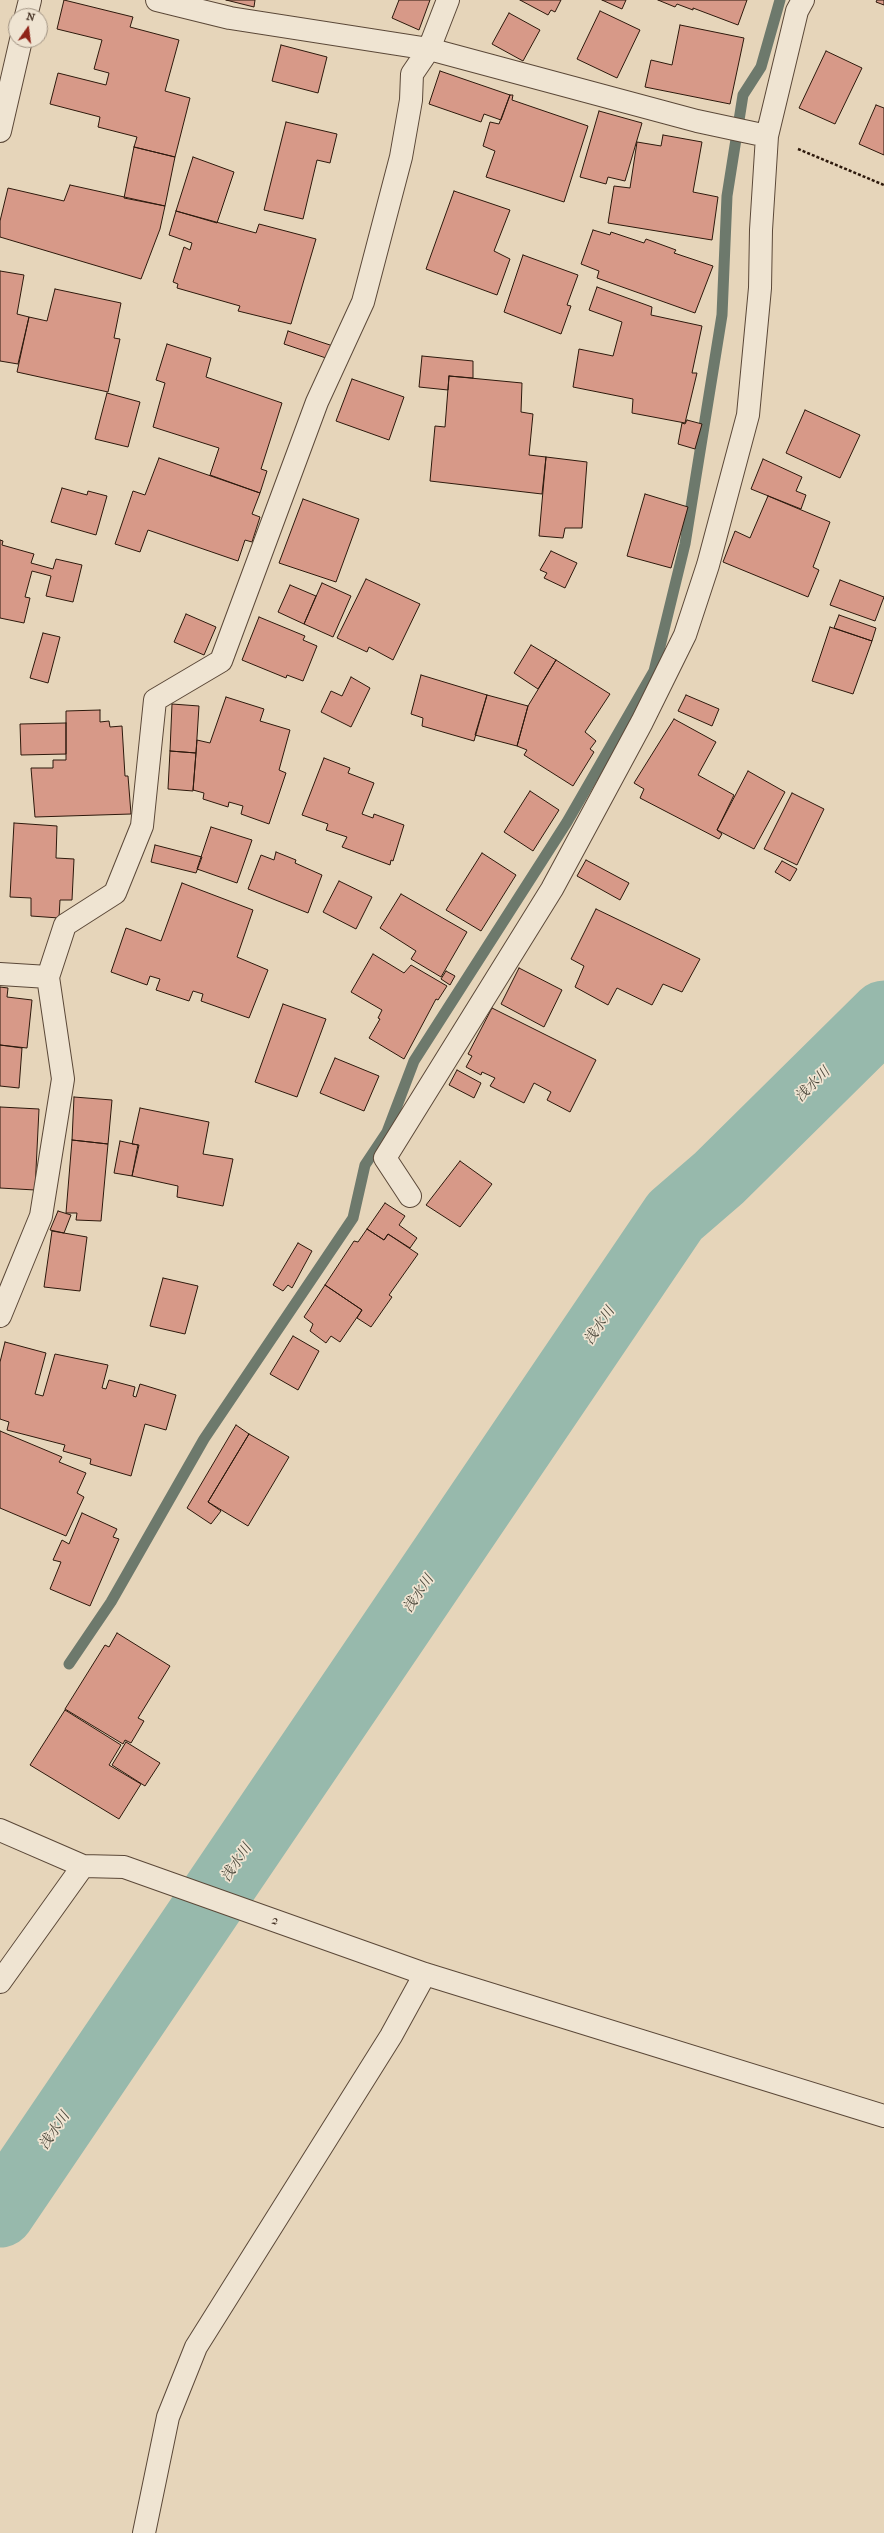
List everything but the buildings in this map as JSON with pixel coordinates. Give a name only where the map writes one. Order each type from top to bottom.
[{"type":"street","points":[[157,0],[230,18],[429,49],[697,122],[767,136]]},
{"type":"street","points":[[0,1316],[41,1216],[63,1079],[48,978],[65,925],[115,893],[142,826],[155,700],[221,661],[317,402],[363,302],[401,157],[411,100],[412,74],[429,49],[448,0]]},
{"type":"street","points":[[410,1196],[385,1158],[552,889],[642,722],[685,634],[708,565],[748,415],[760,288],[761,230],[767,136],[797,12],[803,0]]},
{"type":"street","points":[[0,131],[18,48]]},
{"type":"street","points":[[0,974],[48,978]]},
{"type":"street","points":[[0,1830],[83,1866],[0,1982]]},
{"type":"street","name":"2","points":[[83,1866],[124,1867],[425,1974],[884,2116]]},
{"type":"street","points":[[144,2533],[168,2417],[196,2347],[391,2036],[425,1974]]},
{"type":"path","points":[[767,136],[884,185]]},
{"type":"waterway","points":[[69,1664],[111,1602],[204,1439],[353,1218],[365,1165],[387,1132],[414,1061],[567,822],[654,671],[685,544],[722,315],[727,196],[743,95],[761,67],[780,0]]},
{"type":"waterway","name":"浅水川","points":[[0,2213],[675,1216],[719,1178],[884,1015]]}]
